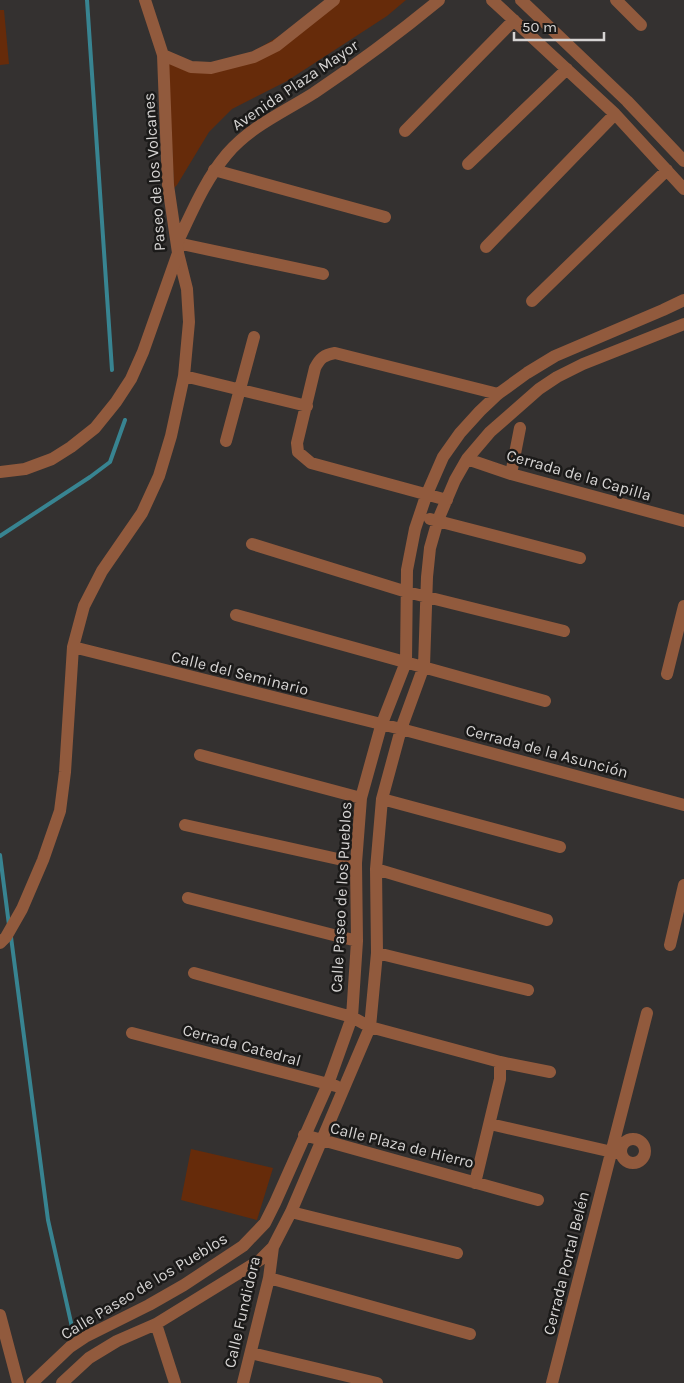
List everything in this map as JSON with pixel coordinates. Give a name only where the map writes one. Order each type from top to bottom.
[{"type":"street","name":"Paseo de los Volcanes","points":[[0,472],[25,469],[52,459],[95,428],[116,402],[131,379],[143,352],[177,248],[168,185],[163,55],[145,0]]},
{"type":"street","points":[[163,55],[191,67],[211,68],[254,57],[276,46],[334,0]]},
{"type":"street","name":"Avenida Plaza Mayor","points":[[177,248],[214,170],[246,135],[275,115],[312,94],[372,53],[439,0]]},
{"type":"street","points":[[492,0],[615,114],[684,189]]},
{"type":"street","points":[[521,0],[682,155]]},
{"type":"street","points":[[616,0],[641,24]]},
{"type":"street","points":[[405,131],[514,20]]},
{"type":"street","points":[[468,164],[567,69]]},
{"type":"street","points":[[486,247],[615,114]]},
{"type":"street","points":[[214,170],[385,217]]},
{"type":"street","points":[[532,301],[667,170]]},
{"type":"street","points":[[0,943],[22,909],[44,860],[60,811],[65,772],[73,648],[84,606],[102,571],[142,513],[159,476],[171,436],[184,376],[189,322],[186,289],[177,248],[323,274]]},
{"type":"street","name":"Calle Paseo de los Pueblos","points":[[32,1383],[70,1346],[184,1285],[229,1255],[255,1234],[264,1223],[275,1203],[328,1084],[352,1017],[357,941],[356,863],[361,798],[382,726],[406,662],[407,570],[415,529],[426,496],[443,457],[460,433],[480,411],[498,394],[527,373],[555,356],[684,300]]},
{"type":"street","name":"Calle Paseo de los Pueblos","points":[[62,1383],[89,1358],[117,1341],[156,1324],[260,1260],[273,1247],[291,1212],[370,1027],[378,953],[376,869],[382,799],[401,729],[424,666],[426,577],[430,548],[438,520],[455,480],[467,459],[490,432],[516,408],[557,377],[598,358],[684,324]]},
{"type":"street","points":[[226,441],[254,337]]},
{"type":"street","points":[[447,500],[426,496],[311,463],[304,459],[298,452],[297,442],[315,368],[320,359],[326,354],[335,353],[498,394]]},
{"type":"street","points":[[184,376],[306,406]]},
{"type":"street","points":[[511,474],[520,428]]},
{"type":"street","name":"Cerrada de la Capilla","points":[[467,459],[511,474],[684,521]]},
{"type":"street","points":[[420,516],[580,558]]},
{"type":"street","points":[[252,544],[407,592],[564,631]]},
{"type":"street","points":[[667,674],[684,606]]},
{"type":"street","points":[[236,615],[545,701]]},
{"type":"street","name":"Calle del Seminario","points":[[73,648],[382,726],[401,729]]},
{"type":"street","name":"Cerrada de la Asunción","points":[[401,729],[684,805]]},
{"type":"street","points":[[200,755],[361,798]]},
{"type":"street","points":[[382,799],[560,847]]},
{"type":"street","points":[[185,825],[356,863]]},
{"type":"street","points":[[376,869],[547,920]]},
{"type":"street","points":[[670,945],[684,885]]},
{"type":"street","points":[[188,898],[357,941]]},
{"type":"street","points":[[378,953],[528,990]]},
{"type":"street","points":[[194,973],[352,1017],[370,1027],[500,1062],[550,1072]]},
{"type":"street","name":"Cerrada Portal Belén","points":[[552,1383],[616,1153],[646,1013]]},
{"type":"street","name":"Cerrada Catedral","points":[[132,1033],[344,1088]]},
{"type":"street","name":"Calle Plaza de Hierro","points":[[304,1135],[475,1183],[500,1079],[500,1062]]},
{"type":"street","points":[[490,1124],[616,1153]]},
{"type":"street","points":[[475,1183],[538,1200]]},
{"type":"street","points":[[291,1212],[457,1253]]},
{"type":"street","name":"Calle Fundidora","points":[[243,1383],[268,1278],[273,1247]]},
{"type":"street","points":[[268,1278],[470,1334]]},
{"type":"street","points":[[0,1315],[18,1383]]},
{"type":"street","points":[[109,1324],[117,1341]]},
{"type":"street","points":[[156,1324],[175,1383]]},
{"type":"street","points":[[251,1353],[377,1383]]},
{"type":"shaded area","points":[[330,0],[406,0],[387,16],[287,81],[232,109],[209,132],[174,188],[168,63],[236,62],[301,23]]},
{"type":"shaded area","points":[[0,10],[4,10],[9,64],[0,65]]},
{"type":"shaded area","points":[[191,1149],[273,1168],[257,1220],[181,1200]]},
{"type":"waterway","points":[[87,0],[112,370]]},
{"type":"waterway","points":[[0,536],[110,462],[125,420]]},
{"type":"waterway","points":[[0,855],[9,925]]},
{"type":"waterway","points":[[11,937],[48,1220],[72,1327]]}]
